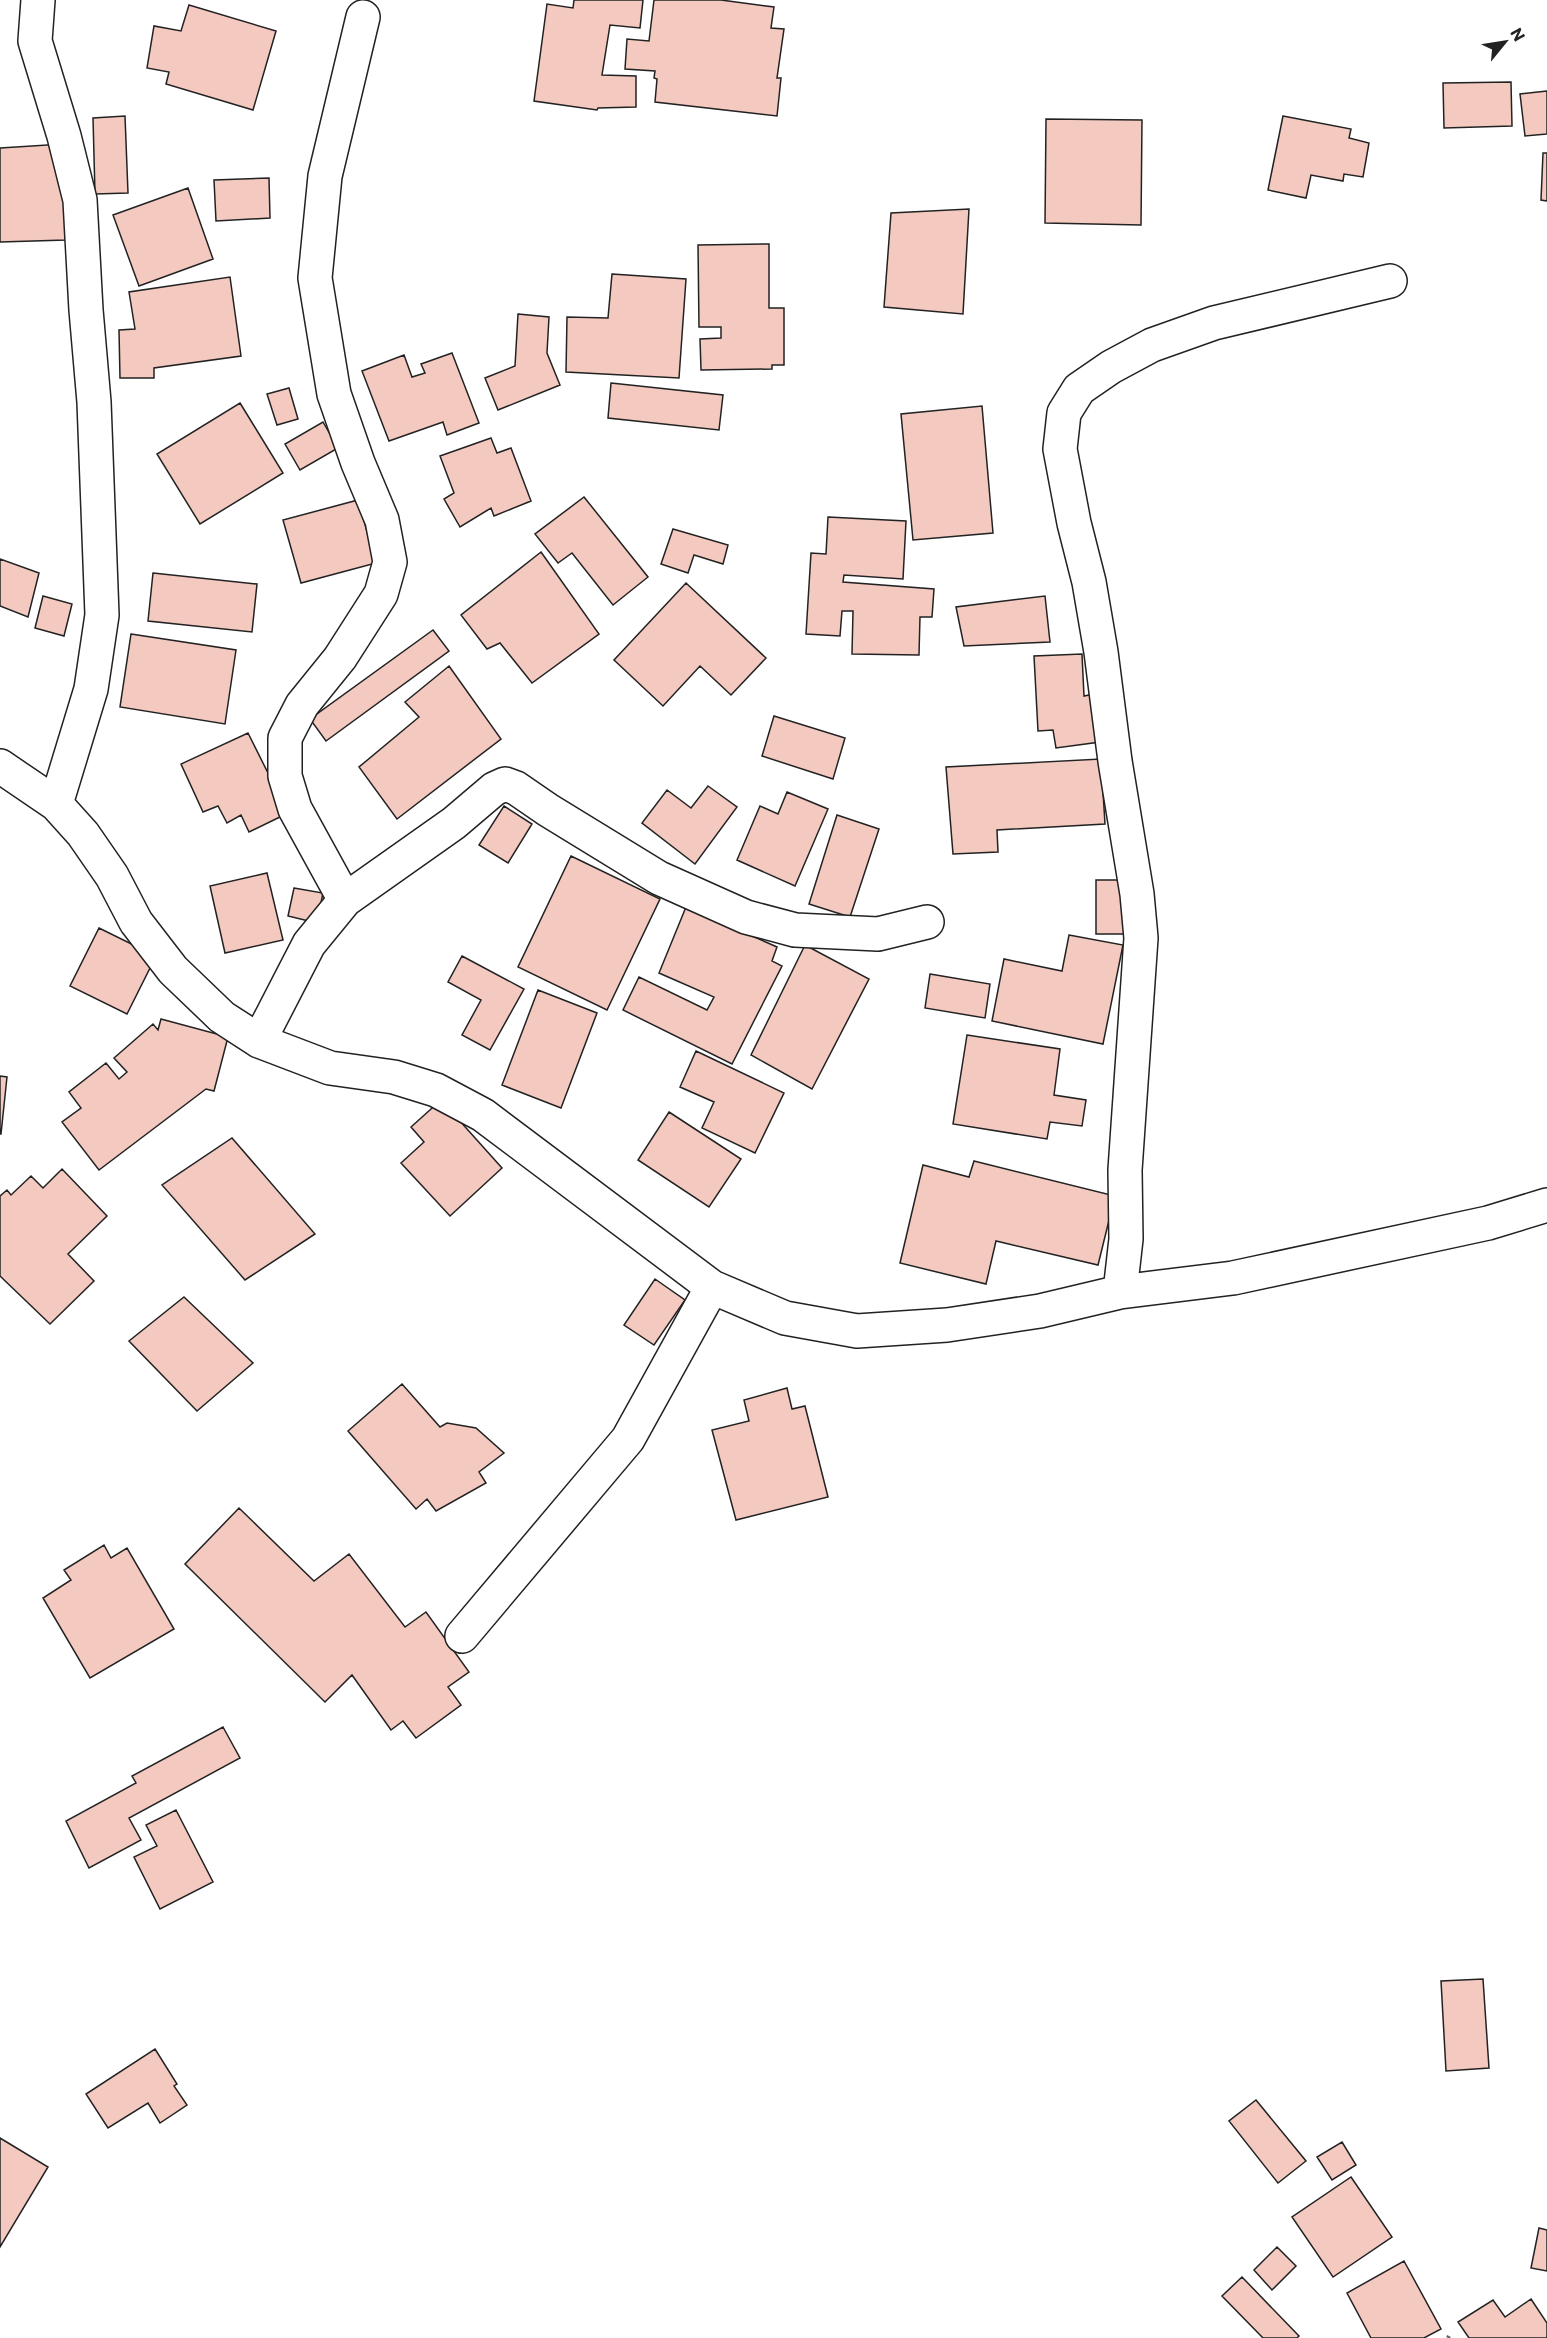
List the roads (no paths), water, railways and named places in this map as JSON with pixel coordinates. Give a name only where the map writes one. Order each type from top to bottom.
[{"type":"street","points":[[38,0],[34,40],[64,136],[80,200],[94,402],[102,615],[91,689],[56,804]]},
{"type":"street","points":[[345,900],[295,809],[285,776],[285,738],[302,705],[340,658],[381,594],[390,562],[382,520],[358,463],[334,394],[315,278],[325,176],[363,17]]},
{"type":"street","points":[[1120,1292],[1126,1239],[1125,1170],[1141,938],[1137,894],[1115,760],[1101,652],[1089,582],[1059,449],[1064,413],[1079,389],[1111,367],[1152,345],[1245,315],[1390,281]]},
{"type":"street","points":[[0,766],[56,804],[83,834],[112,876],[136,922],[172,970],[222,1017],[258,1041],[330,1068],[394,1077],[436,1090],[483,1115],[712,1287],[785,1317],[857,1331],[946,1325],[1028,1313],[1120,1292],[1233,1278],[1488,1224],[1547,1205]]},
{"type":"street","points":[[258,1041],[309,944],[345,900],[454,823],[494,789],[505,784],[516,788],[659,878],[746,917],[795,930],[878,934],[927,922]]},
{"type":"street","points":[[462,1636],[628,1439],[712,1287]]}]
